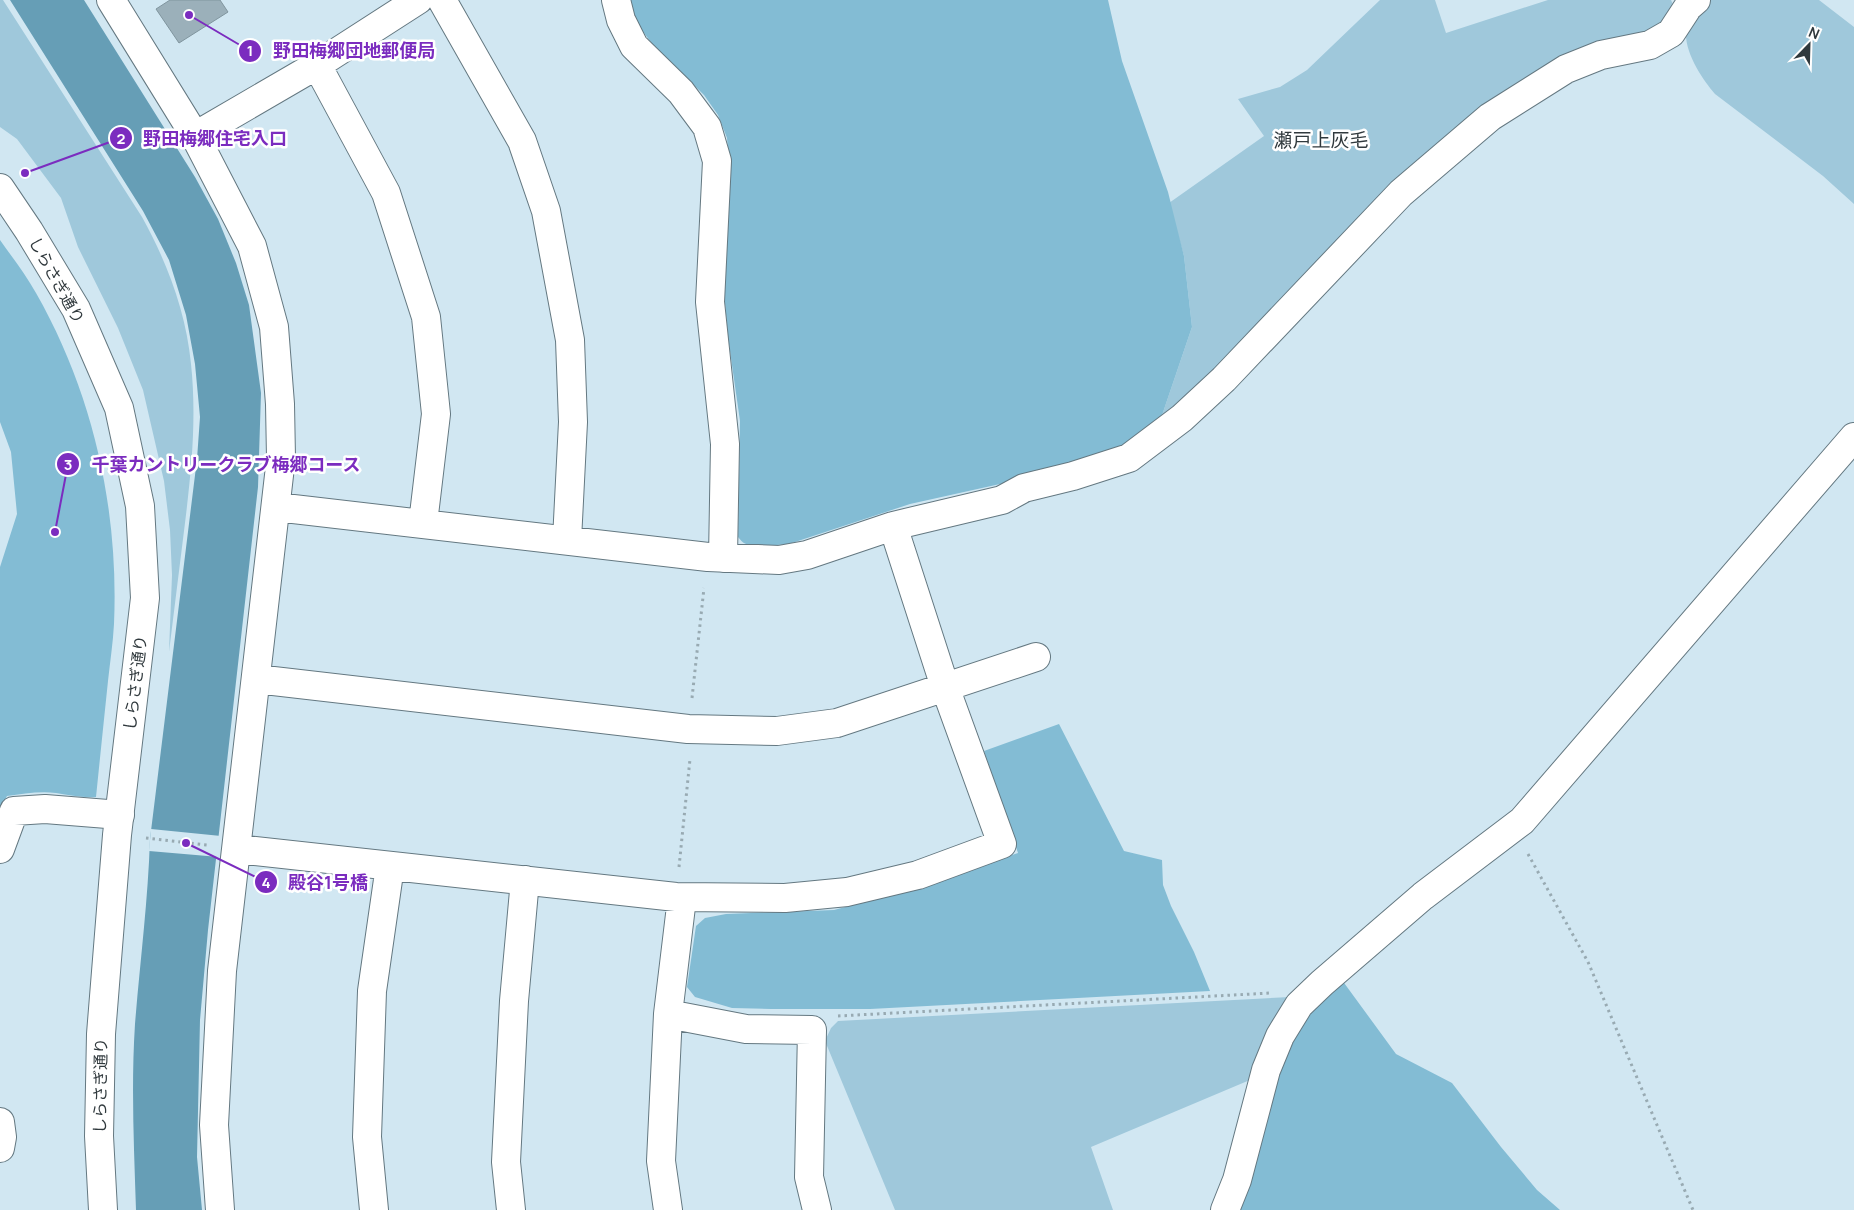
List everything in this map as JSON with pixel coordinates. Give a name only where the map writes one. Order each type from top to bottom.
[{"type":"street","points":[[195,136],[317,65],[418,0]]},
{"type":"street","points":[[442,0],[522,141],[546,212],[570,340],[573,422],[567,540]]},
{"type":"street","points":[[616,0],[621,20],[634,46],[681,92],[707,127],[717,161],[710,302],[725,444],[715,557]]},
{"type":"street","points":[[276,507],[715,557],[779,560],[807,554],[893,526],[1002,500],[1024,488],[1072,476],[1129,458],[1182,418],[1217,386],[1401,193],[1490,117],[1566,69],[1601,56],[1650,46],[1671,33],[1688,7],[1696,0]]},
{"type":"street","points":[[115,2],[195,136],[252,246],[274,327],[280,404],[281,458],[222,971],[214,1125],[220,1210]]},
{"type":"street","points":[[317,65],[386,193],[426,317],[436,414],[423,523]]},
{"type":"street","name":"しらさぎ通り","points":[[0,188],[29,231],[76,309],[119,408],[140,506],[145,598],[120,815],[101,1034],[99,1136],[103,1210]]},
{"type":"street","points":[[1225,1210],[1237,1180],[1266,1070],[1280,1036],[1299,1005],[1423,896],[1522,821],[1854,437]]},
{"type":"street","points":[[237,849],[679,897],[785,898],[847,892],[918,875],[1002,844],[945,687],[893,526]]},
{"type":"street","points":[[256,679],[691,728],[777,731],[837,723],[1036,657]]},
{"type":"street","points":[[0,848],[14,811],[45,809],[120,815]]},
{"type":"street","points":[[374,1210],[367,1137],[372,991],[390,866]]},
{"type":"street","points":[[511,1210],[506,1162],[514,1002],[525,880]]},
{"type":"street","points":[[668,1210],[661,1161],[668,1014],[679,897]]},
{"type":"street","points":[[668,1014],[746,1029],[812,1030],[809,1177],[817,1210]]},
{"type":"street","points":[[0,1122],[2,1137],[0,1148]]},
{"type":"path","points":[[679,897],[691,728],[715,557]]},
{"type":"path","points":[[1513,828],[1588,962],[1693,1210]]},
{"type":"path","points":[[150,839],[208,845]]},
{"type":"path","points":[[812,1030],[835,1016],[1277,993]]},
{"type":"shaded area","points":[[0,0],[3,0],[142,217],[160,252],[174,288],[185,325],[193,385],[192,448],[189,489],[169,652],[172,575],[170,530],[164,481],[143,390],[118,328],[78,247],[61,198],[17,139],[0,127]]},
{"type":"shaded area","points":[[10,0],[84,0],[195,177],[218,219],[236,263],[249,305],[261,393],[258,487],[208,930],[200,1020],[197,1157],[202,1210],[136,1210],[133,1094],[135,1024],[146,908],[150,839],[197,459],[200,417],[195,364],[186,315],[169,260],[143,211]]},
{"type":"shaded area","points":[[627,0],[1108,0],[1122,61],[1168,192],[1184,256],[1192,327],[1157,430],[1149,437],[1036,480],[1000,484],[910,504],[792,543],[761,546],[748,545],[743,542],[738,537],[740,421],[728,337],[724,292],[729,163],[727,138],[718,115],[704,95],[653,45],[632,17]]},
{"type":"shaded area","points":[[1380,0],[1435,0],[1446,33],[1548,0],[1671,0],[1675,9],[1663,28],[1541,77],[1157,430],[1192,327],[1184,256],[1169,203],[1264,136],[1238,99],[1280,87],[1307,70]]},
{"type":"shaded area","points":[[1710,0],[1819,0],[1854,27],[1854,204],[1823,176],[1715,94],[1704,80],[1690,53],[1686,35],[1687,26],[1691,18]]},
{"type":"shaded area","points":[[0,240],[32,286],[56,331],[87,411],[107,495],[112,538],[114,631],[96,797],[81,797],[50,792],[7,796],[0,809],[0,567],[17,514],[11,452],[0,422]]},
{"type":"shaded area","points":[[1059,724],[1124,851],[1162,860],[1163,885],[1210,991],[870,1009],[771,1009],[732,1008],[695,997],[687,987],[696,926],[705,918],[726,914],[834,910],[905,891],[1018,853],[984,751]]},
{"type":"shaded area","points":[[1339,976],[1396,1054],[1452,1083],[1537,1190],[1560,1210],[1232,1210],[1258,1128],[1298,1022]]},
{"type":"shaded area","points":[[1290,997],[1257,1077],[1091,1147],[1113,1210],[895,1210],[825,1041],[831,1028],[838,1021]]},
{"type":"pier","points":[[151,829],[221,836],[219,857],[149,851]]},
{"type":"building","points":[[170,0],[220,0],[228,12],[179,43],[156,9]]},
{"type":"place","name":"野田梅郷団地郵便局","points":[[189,15]]},
{"type":"place","name":"野田梅郷住宅入口","points":[[25,173]]},
{"type":"place","name":"千葉カントリークラブ梅郷コース","points":[[55,532]]},
{"type":"place","name":"殿谷1号橋","points":[[186,843]]},
{"type":"district","name":"瀬戸上灰毛","points":[[1321,140]]}]
